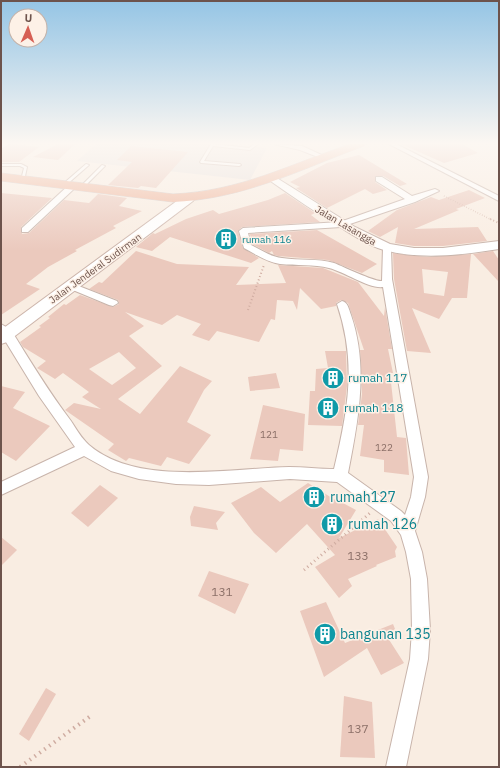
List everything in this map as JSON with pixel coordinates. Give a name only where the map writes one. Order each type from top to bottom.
[{"type":"highway","points":[[23,180],[173,198],[189,198],[229,192],[266,180]]},
{"type":"main road","name":"Jalan Jenderal Sudirman","points":[[3,331],[150,218],[173,198]]},
{"type":"main road","name":"Jalan Jenderal Sudirman","points":[[3,331],[71,286],[189,198]]},
{"type":"street","name":"Jalan Lasangga","points":[[275,180],[341,224],[371,241],[387,247],[424,252],[465,250],[499,245]]},
{"type":"street","points":[[380,180],[412,200]]},
{"type":"street","points":[[462,180],[499,199]]},
{"type":"street","points":[[25,230],[73,186]]},
{"type":"street","points":[[388,283],[376,285],[364,278],[330,265],[286,262],[267,257],[247,246],[243,231],[341,224],[435,192]]},
{"type":"street","points":[[387,247],[388,283],[420,477],[418,497],[407,530]]},
{"type":"street","points":[[71,286],[113,303]]},
{"type":"street","points":[[340,476],[355,403],[353,336],[342,304]]},
{"type":"street","points":[[3,331],[44,393],[84,449],[111,465],[124,470],[176,478],[209,479],[290,473],[340,476],[396,516],[407,530],[414,552],[419,579],[421,630],[418,659],[396,767]]},
{"type":"street","points":[[1,489],[84,449]]},
{"type":"lane","points":[[73,186],[77,180]]},
{"type":"lane","points":[[73,186],[82,180]]},
{"type":"path","points":[[435,192],[499,223]]},
{"type":"path","points":[[248,310],[267,257]]},
{"type":"path","points":[[304,570],[380,505]]},
{"type":"path","points":[[20,767],[92,715]]},
{"type":"building","points":[[113,180],[163,180],[156,188],[108,185]]},
{"type":"building","points":[[294,180],[375,180],[375,182],[387,190],[373,194],[365,189],[327,208],[296,188],[300,187],[290,182]]},
{"type":"building","points":[[390,180],[400,180],[407,184],[400,186]]},
{"type":"building","points":[[469,190],[485,198],[456,209],[459,210],[414,229],[478,227],[487,241],[443,246],[414,246],[395,243],[398,227],[380,237],[368,231],[397,210],[431,197],[439,200]]},
{"type":"building","points":[[1,193],[52,198],[21,227],[22,234],[29,233],[64,200],[89,203],[98,194],[127,198],[119,206],[142,211],[113,226],[116,228],[75,250],[77,251],[48,267],[26,284],[40,289],[1,315]]},
{"type":"building","points":[[285,193],[315,213],[311,215],[320,222],[242,227],[238,231],[243,248],[259,258],[251,263],[170,237],[152,251],[136,247],[153,233],[155,234],[186,219],[213,210],[219,214],[268,200]]},
{"type":"building","points":[[317,230],[377,264],[362,273],[328,260],[278,256],[274,255],[272,251],[269,253],[252,244],[250,234]]},
{"type":"building","points":[[136,251],[177,264],[249,267],[236,285],[286,283],[278,265],[323,268],[358,282],[384,316],[385,307],[392,349],[388,349],[393,373],[390,373],[397,437],[406,438],[409,475],[384,472],[384,460],[360,456],[364,425],[358,425],[362,394],[360,350],[364,350],[348,303],[341,300],[336,303],[336,306],[321,309],[300,288],[297,310],[293,301],[277,300],[275,320],[271,319],[259,342],[217,331],[209,341],[192,335],[201,324],[177,315],[162,325],[125,312],[144,326],[129,336],[162,366],[118,399],[140,414],[180,366],[212,381],[204,390],[187,422],[211,435],[189,464],[167,457],[161,466],[129,458],[126,461],[108,450],[114,444],[65,410],[74,403],[101,409],[82,397],[89,392],[63,373],[55,379],[37,368],[46,361],[23,347],[20,342],[41,327],[39,326],[50,318],[48,317],[64,304],[66,305],[80,295],[113,307],[119,304],[118,300],[89,289],[99,282],[102,283]],"holes":[[[119,352],[136,368],[112,385],[89,369]]]},
{"type":"building","points":[[493,251],[499,260],[499,282],[473,254]]},
{"type":"building","points":[[393,253],[427,257],[471,254],[467,298],[452,298],[439,319],[412,308],[431,353],[407,351],[394,279]],"holes":[[[422,269],[448,272],[444,296],[424,293]]]},
{"type":"building","points":[[325,351],[346,351],[347,386],[342,426],[308,425],[310,391],[315,391],[316,369],[328,368]]},
{"type":"building","points":[[276,373],[280,388],[250,391],[248,377]]},
{"type":"building","points":[[1,386],[25,392],[13,408],[50,426],[16,461],[1,452]]},
{"type":"building","points":[[263,405],[305,414],[303,451],[280,449],[278,461],[250,459]]},
{"type":"building","points":[[308,483],[340,503],[341,502],[356,510],[339,538],[378,519],[397,547],[395,551],[396,557],[348,579],[352,586],[339,598],[315,567],[335,555],[307,524],[276,553],[254,533],[231,503],[261,487],[280,502]]},
{"type":"building","points":[[100,485],[118,498],[88,527],[71,513]]},
{"type":"building","points":[[194,506],[225,512],[216,523],[218,530],[191,526],[190,517]]},
{"type":"building","points":[[1,537],[17,550],[1,566]]},
{"type":"building","points":[[209,571],[249,584],[235,614],[198,596]]},
{"type":"building","name":"bangunan 135","points":[[326,602],[345,643],[393,624],[395,629],[386,635],[404,663],[381,675],[367,648],[324,677],[300,611]]},
{"type":"building","points":[[46,688],[56,694],[29,741],[19,734]]},
{"type":"building","points":[[344,696],[372,702],[375,758],[340,757]]},
{"type":"place","name":"rumah 116","points":[[226,239]]},
{"type":"place","name":"rumah 117","points":[[333,378]]},
{"type":"place","name":"rumah 118","points":[[328,408]]},
{"type":"place","name":"rumah127","points":[[314,497]]},
{"type":"place","name":"rumah 126","points":[[332,524]]},
{"type":"place","name":"bangunan 135","points":[[325,634]]}]
